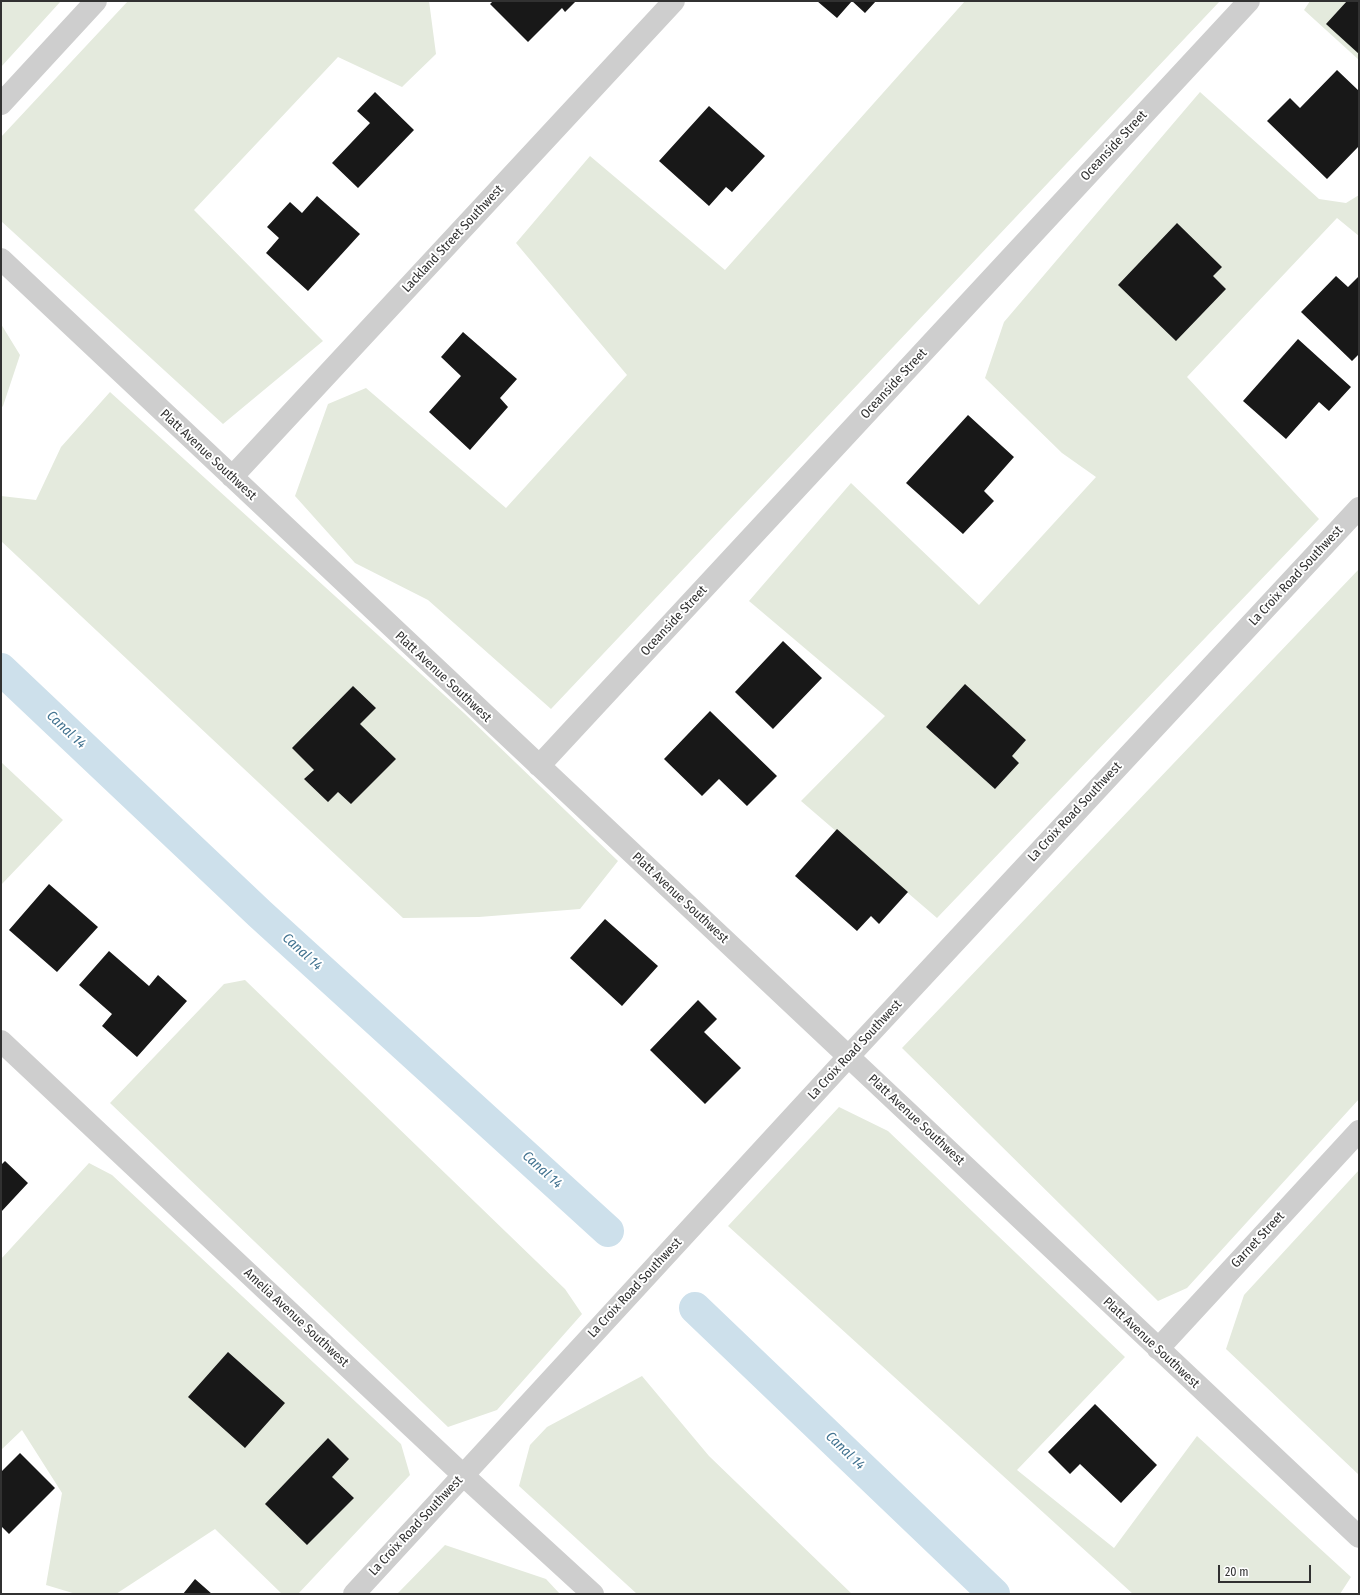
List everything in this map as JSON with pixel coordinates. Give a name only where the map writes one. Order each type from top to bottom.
[{"type":"street","points":[[1,104],[96,1]]},
{"type":"street","name":"Lackland Street Southwest","points":[[232,478],[674,1]]},
{"type":"street","name":"Oceanside Street","points":[[539,766],[1249,1]]},
{"type":"street","name":"Platt Avenue Southwest","points":[[1,259],[1359,1537]]},
{"type":"street","name":"La Croix Road Southwest","points":[[354,1594],[848,1056],[1359,508]]},
{"type":"street","name":"Amelia Avenue Southwest","points":[[1,1041],[463,1475],[593,1594]]},
{"type":"street","name":"Garnet Street","points":[[1158,1349],[1359,1131]]},
{"type":"shaded area","points":[[1,1],[61,1],[1,67]]},
{"type":"shaded area","points":[[128,1],[429,1],[436,54],[402,87],[338,57],[194,210],[323,341],[223,424],[1,221],[1,137]]},
{"type":"shaded area","points":[[965,1],[1220,1],[551,709],[428,600],[355,563],[295,496],[328,404],[366,388],[506,508],[627,375],[516,243],[590,156],[725,270]]},
{"type":"shaded area","points":[[1310,1],[1359,1],[1359,60],[1304,10]]},
{"type":"shaded area","points":[[1200,92],[1319,199],[1346,203],[1359,195],[1359,236],[1337,218],[1187,377],[1319,519],[937,918],[801,801],[885,716],[749,601],[851,483],[979,605],[1096,477],[1062,453],[985,378],[1004,322]]},
{"type":"shaded area","points":[[1,324],[20,355],[3,406],[1,408]]},
{"type":"shaded area","points":[[110,392],[464,713],[618,861],[580,909],[479,917],[403,918],[1,541],[1,496],[36,500],[61,447]]},
{"type":"shaded area","points":[[1359,569],[1359,1099],[1187,1288],[1158,1301],[902,1048]]},
{"type":"shaded area","points":[[1,762],[63,820],[1,885]]},
{"type":"shaded area","points":[[245,980],[565,1289],[582,1314],[497,1410],[448,1427],[110,1103],[224,984]]},
{"type":"shaded area","points":[[839,1107],[888,1131],[1125,1357],[1017,1470],[1114,1548],[1197,1436],[1351,1577],[1340,1594],[1133,1594],[728,1226]]},
{"type":"shaded area","points":[[89,1163],[112,1175],[401,1444],[410,1475],[298,1594],[282,1594],[215,1529],[116,1594],[76,1594],[46,1585],[62,1493],[22,1430],[1,1450],[1,1259]]},
{"type":"shaded area","points":[[1359,1170],[1359,1475],[1226,1349],[1244,1295]]},
{"type":"shaded area","points":[[642,1376],[709,1456],[852,1594],[637,1594],[519,1486],[530,1445],[547,1427]]},
{"type":"shaded area","points":[[445,1545],[546,1579],[560,1594],[397,1594]]},
{"type":"building","points":[[493,1],[576,1],[565,12],[562,8],[528,42],[490,4]]},
{"type":"building","points":[[817,1],[852,1],[837,18]]},
{"type":"building","points":[[852,1],[876,1],[865,13]]},
{"type":"building","points":[[1347,1],[1359,1],[1359,54],[1326,24]]},
{"type":"building","points":[[1337,70],[1359,91],[1359,146],[1327,179],[1267,121],[1290,98],[1300,108]]},
{"type":"building","points":[[375,92],[414,130],[358,188],[332,163],[370,123],[357,111]]},
{"type":"building","points":[[709,106],[765,156],[732,192],[726,187],[709,206],[659,161]]},
{"type":"building","points":[[317,196],[360,234],[308,291],[266,253],[279,238],[267,227],[290,202],[302,213]]},
{"type":"building","points":[[1177,223],[1222,267],[1213,276],[1226,289],[1176,341],[1118,285]]},
{"type":"building","points":[[1336,276],[1348,287],[1359,276],[1359,354],[1352,361],[1301,312]]},
{"type":"building","points":[[463,332],[517,379],[500,398],[508,407],[470,450],[429,412],[461,376],[441,357]]},
{"type":"building","points":[[1298,339],[1351,387],[1329,411],[1319,402],[1286,439],[1243,401]]},
{"type":"building","points":[[968,415],[1014,457],[984,491],[994,501],[963,534],[906,483]]},
{"type":"building","points":[[783,641],[822,678],[773,729],[735,692]]},
{"type":"building","points":[[965,684],[1026,740],[1012,756],[1019,763],[995,789],[926,727]]},
{"type":"building","points":[[353,686],[376,708],[360,724],[396,759],[351,804],[338,792],[328,802],[304,779],[314,770],[292,748]]},
{"type":"building","points":[[710,711],[777,776],[747,806],[719,779],[702,796],[664,759]]},
{"type":"building","points":[[837,829],[908,892],[879,924],[871,916],[857,931],[795,876]]},
{"type":"building","points":[[49,884],[98,927],[57,972],[9,930]]},
{"type":"building","points":[[605,919],[658,966],[622,1006],[570,958]]},
{"type":"building","points":[[109,951],[149,986],[158,975],[187,1001],[137,1057],[102,1026],[112,1014],[79,985]]},
{"type":"building","points":[[698,1000],[717,1019],[704,1032],[741,1068],[705,1104],[650,1050]]},
{"type":"building","points":[[5,1161],[28,1183],[1,1212],[1,1165]]},
{"type":"building","points":[[228,1352],[285,1403],[245,1448],[188,1397]]},
{"type":"building","points":[[1095,1404],[1157,1465],[1121,1503],[1080,1464],[1070,1474],[1048,1452]]},
{"type":"building","points":[[328,1438],[349,1459],[332,1477],[354,1498],[307,1545],[265,1504]]},
{"type":"building","points":[[20,1453],[55,1488],[9,1534],[1,1526],[1,1472]]},
{"type":"building","points":[[195,1579],[212,1594],[183,1594]]},
{"type":"waterway","name":"Canal 14","points":[[1,669],[260,914],[608,1231]]},
{"type":"waterway","name":"Canal 14","points":[[695,1308],[994,1594]]}]
